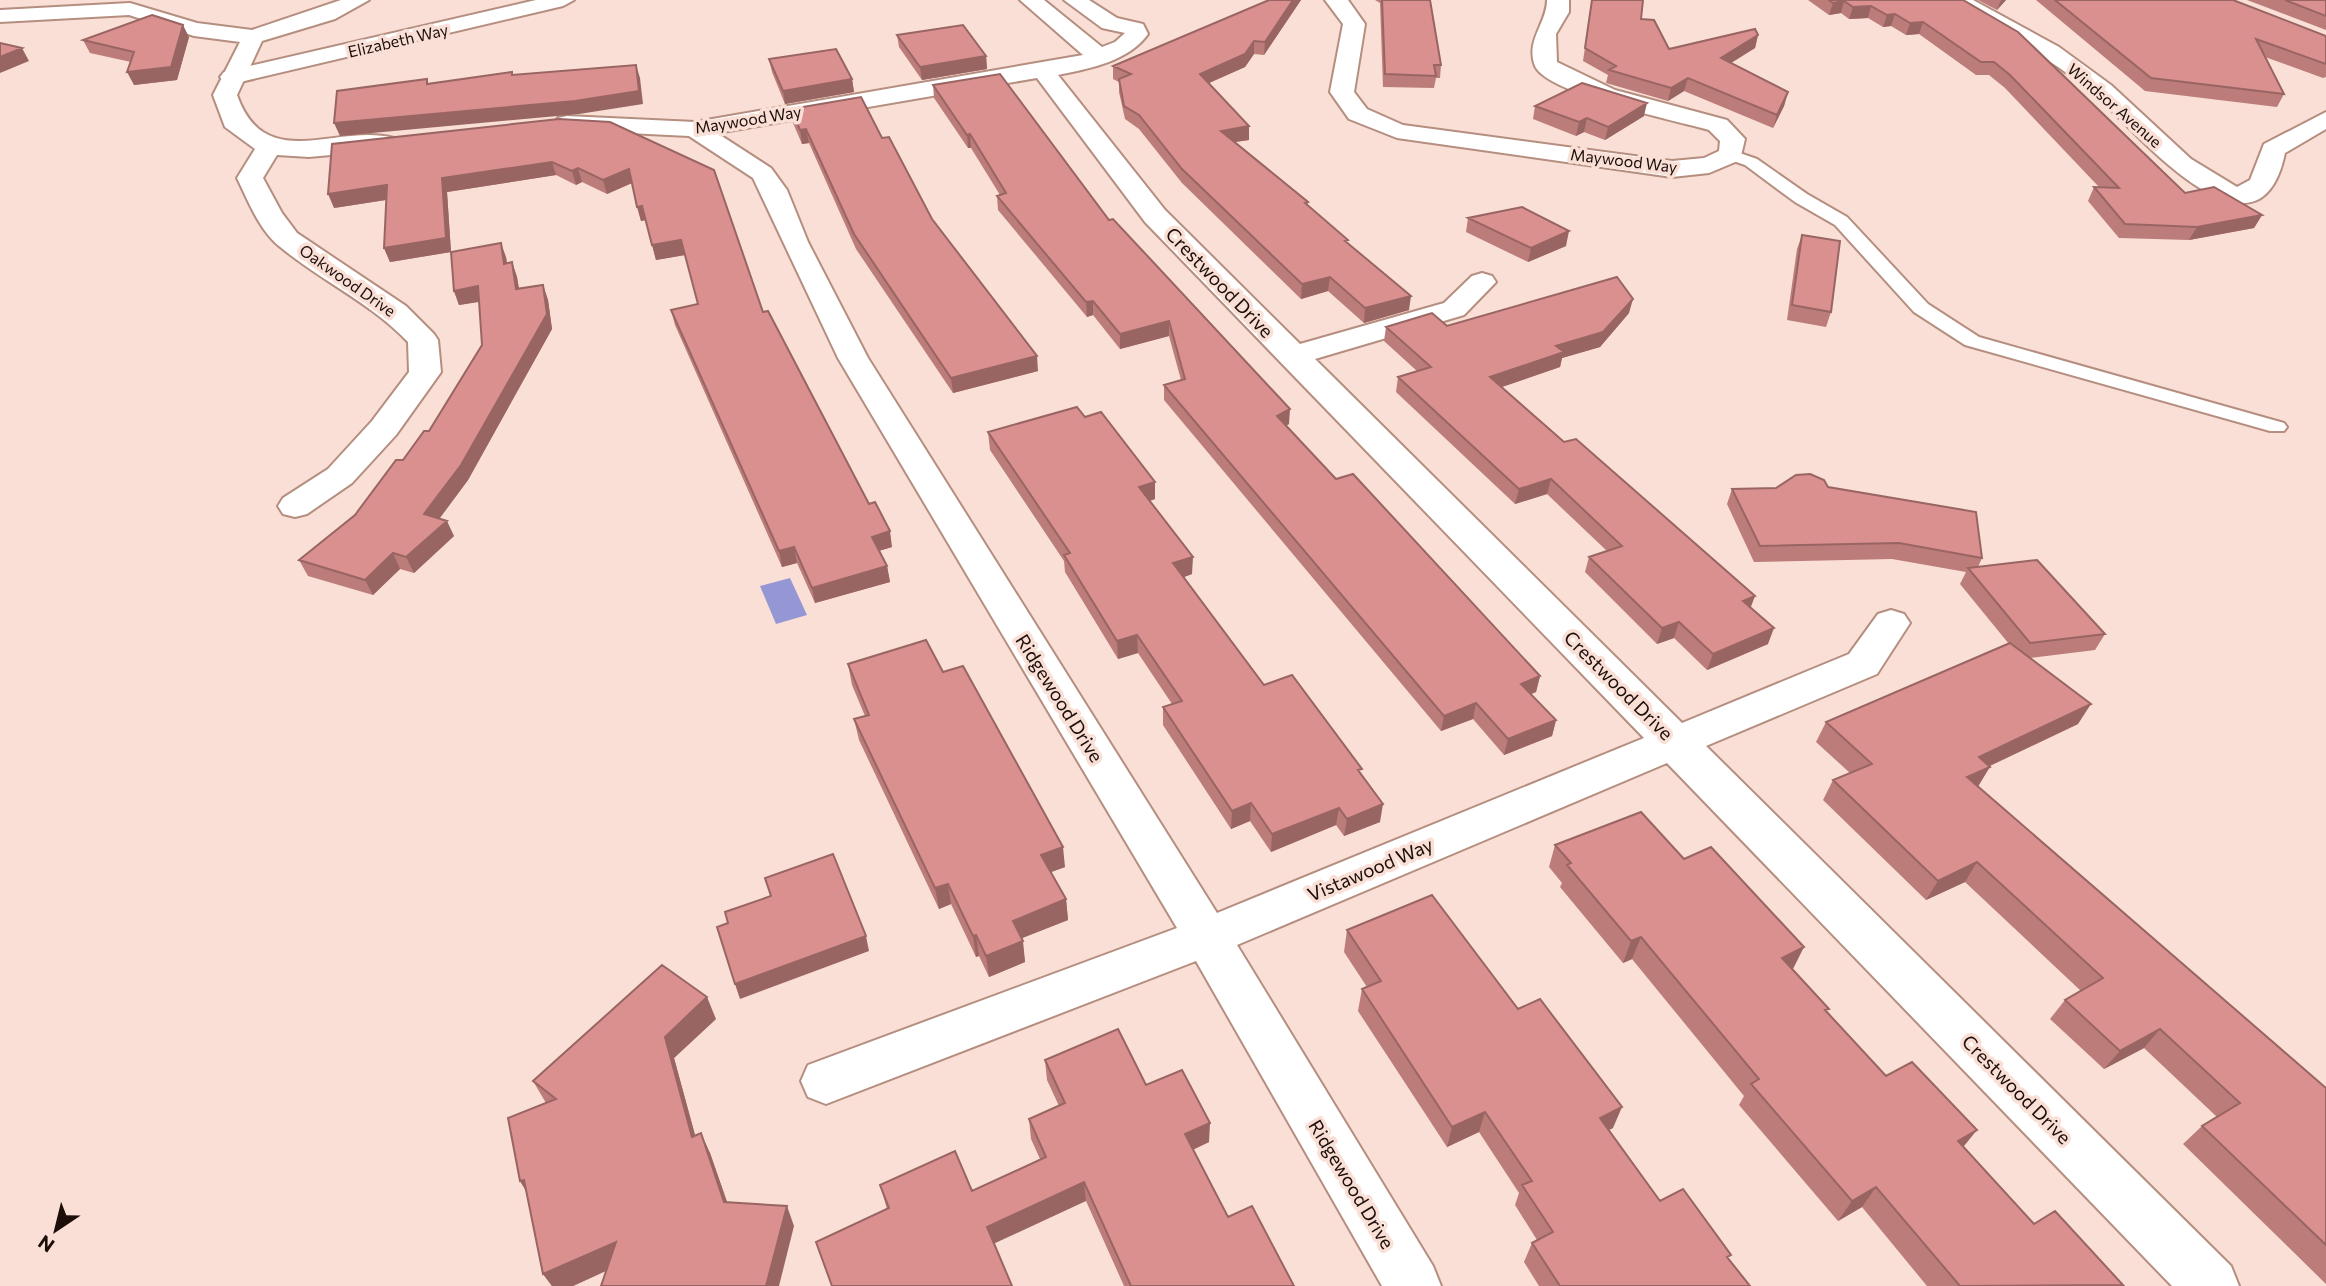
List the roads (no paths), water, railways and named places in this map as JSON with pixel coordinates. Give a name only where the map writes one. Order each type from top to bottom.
[{"type":"street","points":[[0,16],[130,9],[194,29],[253,37],[327,14],[358,0]]},
{"type":"street","name":"Elizabeth Way","points":[[232,77],[563,0]]},
{"type":"street","points":[[1031,0],[1070,30],[1098,58]]},
{"type":"street","name":"Maywood Way","points":[[539,125],[563,123],[695,129],[1043,71],[1098,58],[1138,34],[1135,29],[1110,23],[1075,0]]},
{"type":"street","name":"Maywood Way","points":[[1336,0],[1347,11],[1354,24],[1342,92],[1358,114],[1397,131],[1477,144],[1599,156],[1672,169],[1709,165],[1731,155]]},
{"type":"street","points":[[1558,0],[1558,12],[1545,34],[1546,65],[1562,78],[1590,90],[1718,125],[1733,139],[1731,155]]},
{"type":"street","name":"Windsor Avenue","points":[[1956,0],[2031,38],[2077,69],[2181,164],[2215,188],[2242,195],[2263,184],[2273,149],[2326,119]]},
{"type":"street","points":[[253,37],[225,95],[234,122],[269,146],[309,149],[402,140]]},
{"type":"street","name":"Crestwood Drive","points":[[1043,71],[1155,216],[2211,1286]]},
{"type":"street","name":"Ridgewood Drive","points":[[695,129],[762,173],[774,190],[794,242],[853,358],[1207,937],[1413,1286]]},
{"type":"street","name":"Oakwood Drive","points":[[269,146],[250,178],[269,215],[287,239],[396,312],[424,340],[425,372],[384,428],[340,476],[296,506]]},
{"type":"street","points":[[1292,356],[1454,309],[1482,282]]},
{"type":"street","name":"Vistawood Way","points":[[826,1081],[1207,937],[1863,663],[1891,623]]},
{"type":"lane","points":[[1731,155],[1751,162],[1801,198],[1841,221],[1921,308],[1972,341],[2045,364],[2176,396],[2277,427]]},
{"type":"water","points":[[790,578],[807,615],[776,624],[760,586]]}]
